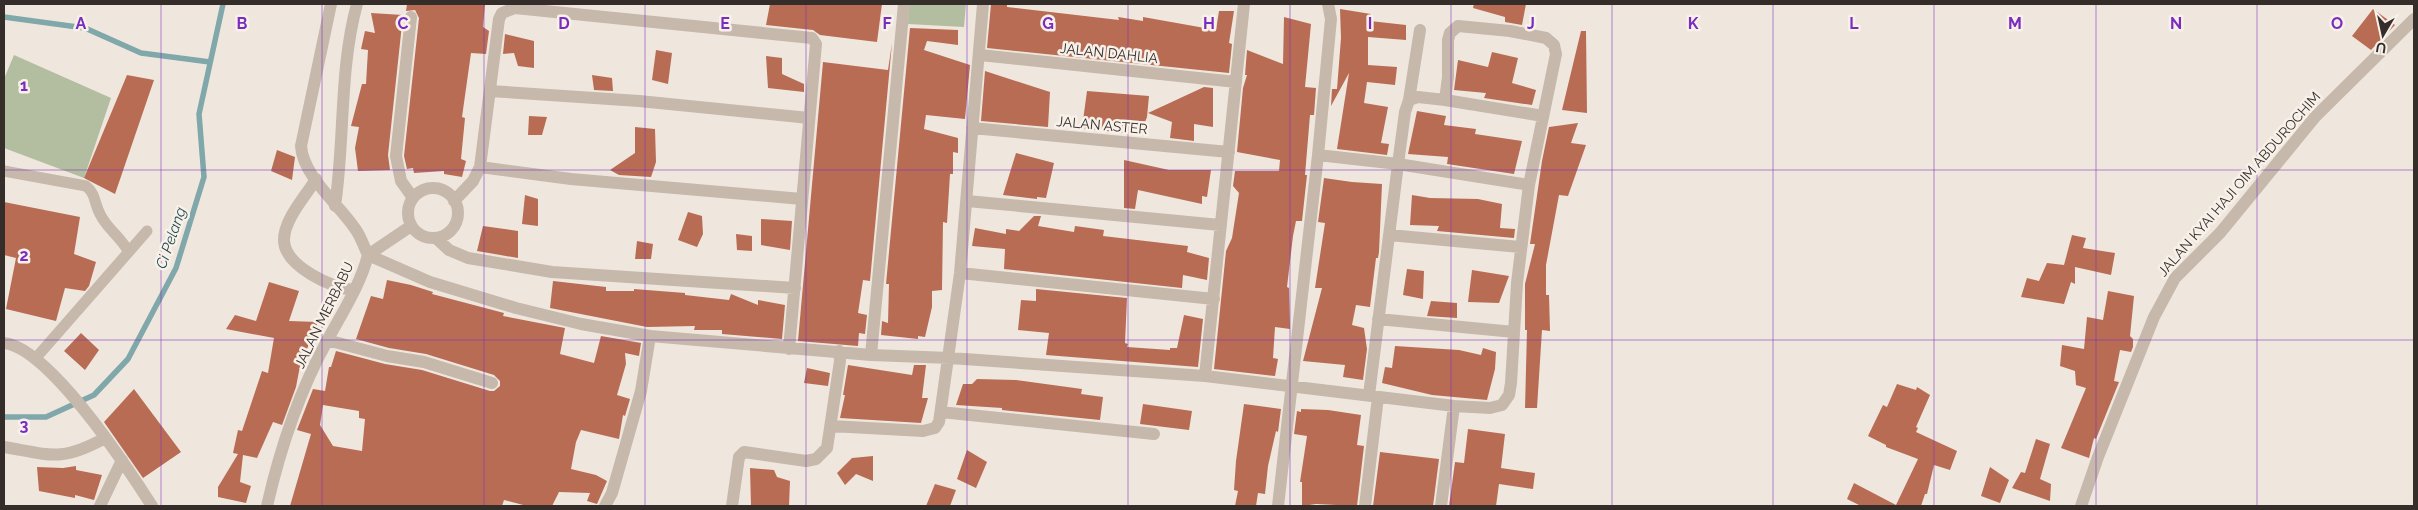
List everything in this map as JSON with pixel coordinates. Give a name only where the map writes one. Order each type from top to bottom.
[{"type":"street","name":"JALAN MERBABU","points":[[267,506],[276,464],[291,420],[327,340],[359,284],[368,255],[356,230],[335,206],[302,156],[301,146],[331,4]]},
{"type":"street","points":[[335,206],[339,179],[346,62],[357,4]]},
{"type":"street","points":[[871,354],[904,4]]},
{"type":"street","points":[[831,426],[929,430],[939,422],[950,358],[960,272],[983,4]]},
{"type":"street","points":[[1205,376],[1244,4]]},
{"type":"street","points":[[1278,506],[1293,388],[1318,155],[1331,19],[1328,4]]},
{"type":"street","points":[[454,201],[473,181],[480,167],[499,19],[502,13],[515,8],[812,38],[816,44],[789,348]]},
{"type":"street","points":[[411,17],[396,156],[402,181],[413,198]]},
{"type":"street","name":"JALAN KYAI HAJI OIM ABDUROCHIM","points":[[2081,506],[2098,457],[2154,317],[2175,278],[2220,233],[2315,117],[2414,19]]},
{"type":"street","points":[[368,255],[430,282],[516,308],[581,324],[650,336],[871,354],[1205,376],[1293,388],[1454,406],[1490,408],[1502,405],[1509,395],[1520,247],[1528,184],[1556,54],[1554,45],[1546,38],[1510,31],[1464,26],[1453,29],[1448,40],[1448,77],[1445,100]]},
{"type":"street","points":[[1365,506],[1378,319],[1405,112],[1409,100],[1420,30]]},
{"type":"street","name":"JALAN DAHLIA","points":[[980,55],[1236,82]]},
{"type":"street","points":[[490,91],[639,101],[809,118]]},
{"type":"street","points":[[1409,100],[1418,96],[1543,116]]},
{"type":"street","name":"JALAN ASTER","points":[[972,128],[1229,152]]},
{"type":"street","points":[[1318,155],[1398,164],[1528,184]]},
{"type":"street","points":[[480,167],[570,179],[802,199]]},
{"type":"street","points":[[316,179],[288,223],[284,240],[294,260],[309,273],[340,289],[354,290]]},
{"type":"street","points":[[429,189],[439,189],[448,194],[458,210],[457,220],[453,228],[446,235],[436,238],[426,237],[411,226],[408,217],[409,207],[413,198],[429,189]]},
{"type":"street","points":[[967,200],[1220,225]]},
{"type":"street","points":[[368,255],[411,226]]},
{"type":"street","points":[[1389,235],[1520,247]]},
{"type":"street","points":[[436,238],[449,250],[468,258],[552,272],[795,288]]},
{"type":"street","points":[[960,272],[1214,299]]},
{"type":"street","points":[[1378,319],[1514,332]]},
{"type":"street","points":[[606,506],[612,493],[639,400],[650,336]]},
{"type":"street","points":[[327,340],[387,356],[424,362],[492,383]]},
{"type":"street","points":[[4,343],[23,348],[90,414],[152,506]]},
{"type":"street","points":[[732,506],[741,454],[747,452],[806,460],[816,459],[827,448],[840,361],[838,351]]},
{"type":"street","points":[[1441,506],[1454,406]]},
{"type":"street","points":[[941,412],[1154,434]]},
{"type":"street","points":[[4,447],[67,455],[83,450],[105,438]]},
{"type":"street","points":[[100,506],[122,460]]},
{"type":"lane","points":[[4,171],[86,186],[92,190],[99,213],[113,234],[123,240],[128,251]]},
{"type":"lane","points":[[39,363],[128,251],[147,231]]},
{"type":"green space","points":[[909,4],[966,4],[964,27],[908,24]]},
{"type":"green space","points":[[14,55],[111,98],[84,178],[4,148],[4,79]]},
{"type":"building","points":[[407,4],[485,4],[483,27],[489,31],[486,54],[471,53],[462,117],[465,118],[461,159],[466,161],[462,177],[444,174],[444,171],[414,173],[413,168],[407,169],[404,156],[419,18],[415,10],[406,11]]},
{"type":"building","points":[[770,4],[882,4],[877,42],[820,35],[813,30],[766,25]]},
{"type":"building","points":[[991,4],[1007,4],[1007,7],[1119,20],[1118,17],[1143,21],[1143,17],[1216,30],[1219,11],[1234,11],[1229,43],[1232,44],[1229,73],[987,48]]},
{"type":"building","points":[[1474,4],[1526,4],[1522,25],[1505,22],[1505,17],[1473,8]]},
{"type":"building","points":[[1340,9],[1371,14],[1370,21],[1406,25],[1406,40],[1368,37],[1368,65],[1397,67],[1395,85],[1367,82],[1364,103],[1388,107],[1381,143],[1389,144],[1387,155],[1337,149],[1349,73],[1331,106],[1332,89],[1337,89],[1341,38]]},
{"type":"building","points":[[2373,9],[2395,25],[2371,50],[2352,36]]},
{"type":"building","points":[[371,13],[403,15],[388,155],[390,170],[358,171],[355,148],[359,127],[351,126],[362,84],[366,84],[368,50],[361,49],[365,31],[375,33]]},
{"type":"building","points":[[1284,17],[1311,24],[1305,87],[1316,88],[1314,115],[1310,115],[1305,175],[1307,175],[1302,221],[1296,221],[1287,287],[1289,288],[1290,329],[1275,327],[1273,358],[1278,359],[1275,376],[1214,369],[1226,251],[1232,238],[1239,193],[1233,186],[1235,171],[1279,171],[1280,160],[1237,152],[1243,88],[1247,75],[1245,75],[1247,50],[1283,64]]},
{"type":"building","points":[[910,28],[958,30],[958,45],[927,41],[924,50],[970,65],[965,119],[926,115],[924,129],[958,138],[958,153],[953,152],[953,174],[950,174],[947,223],[943,222],[942,290],[932,291],[932,307],[925,337],[918,336],[918,339],[881,335],[882,321],[888,323],[889,284],[886,284]]},
{"type":"building","points":[[1581,31],[1586,31],[1587,113],[1562,110]]},
{"type":"building","points":[[505,34],[534,41],[534,68],[518,66],[514,53],[503,54]]},
{"type":"building","points":[[892,43],[870,281],[863,280],[858,313],[867,315],[865,334],[859,333],[858,346],[798,341],[823,62],[888,70]]},
{"type":"building","points":[[656,50],[672,53],[668,84],[652,80]]},
{"type":"building","points":[[1492,52],[1518,58],[1512,83],[1536,90],[1532,105],[1484,98],[1486,93],[1454,90],[1458,60],[1488,67]]},
{"type":"building","points":[[766,56],[782,58],[782,74],[804,84],[804,92],[768,88]]},
{"type":"building","points":[[985,71],[1050,92],[1048,127],[981,121]]},
{"type":"building","points":[[127,75],[154,80],[115,194],[84,178]]},
{"type":"building","points":[[592,75],[612,78],[613,91],[594,90]]},
{"type":"building","points":[[1204,87],[1213,88],[1213,127],[1194,124],[1194,141],[1170,138],[1172,122],[1148,113]]},
{"type":"building","points":[[1087,91],[1149,96],[1147,117],[1140,135],[1082,128]]},
{"type":"building","points":[[1417,111],[1446,116],[1444,125],[1476,129],[1475,134],[1522,141],[1514,174],[1447,164],[1448,157],[1408,154]]},
{"type":"building","points":[[529,116],[547,117],[542,135],[528,135]]},
{"type":"building","points":[[1578,123],[1571,143],[1586,145],[1568,196],[1559,195],[1546,265],[1546,295],[1549,295],[1550,331],[1542,330],[1537,408],[1525,408],[1527,330],[1525,330],[1525,284],[1535,244],[1530,244],[1542,161],[1549,127]]},
{"type":"building","points":[[635,127],[655,129],[656,162],[651,177],[619,175],[610,170],[635,153]]},
{"type":"building","points":[[277,150],[295,157],[292,180],[271,171]]},
{"type":"building","points":[[1016,153],[1054,163],[1046,198],[1037,197],[1037,199],[1003,195]]},
{"type":"building","points":[[1124,160],[1169,170],[1211,170],[1207,197],[1202,196],[1202,204],[1138,190],[1135,209],[1124,208]]},
{"type":"building","points":[[1324,178],[1382,184],[1379,252],[1378,258],[1376,258],[1370,307],[1356,305],[1352,325],[1364,328],[1367,349],[1363,380],[1343,377],[1345,365],[1303,361],[1322,288],[1315,288],[1325,223],[1318,222]]},
{"type":"building","points":[[525,195],[538,199],[538,226],[522,224]]},
{"type":"building","points":[[1412,195],[1430,198],[1478,199],[1502,204],[1500,228],[1515,229],[1514,238],[1437,231],[1439,226],[1410,225]]},
{"type":"building","points":[[4,202],[80,217],[74,254],[96,262],[89,286],[85,291],[65,288],[56,321],[6,309],[16,258],[4,255]]},
{"type":"building","points":[[688,212],[702,216],[703,234],[697,247],[678,240]]},
{"type":"building","points":[[1034,216],[1041,216],[1038,226],[1074,232],[1075,226],[1104,230],[1103,236],[1188,246],[1187,252],[1209,258],[1207,280],[1183,275],[1182,288],[1004,269],[1005,249],[972,246],[975,228],[1006,234],[1006,229],[1019,231]]},
{"type":"building","points":[[761,219],[792,221],[790,250],[761,245]]},
{"type":"building","points":[[483,226],[518,231],[518,258],[477,251]]},
{"type":"building","points":[[736,234],[752,236],[752,251],[737,250]]},
{"type":"building","points":[[2072,235],[2086,238],[2083,248],[2115,253],[2111,275],[2075,267],[2075,284],[2071,282],[2064,304],[2021,297],[2027,278],[2039,281],[2047,263],[2064,265]]},
{"type":"building","points":[[637,241],[653,244],[651,259],[635,259]]},
{"type":"building","points":[[1407,269],[1424,271],[1423,299],[1403,295]]},
{"type":"building","points":[[1472,270],[1509,276],[1499,303],[1468,302]]},
{"type":"building","points":[[387,280],[411,285],[433,292],[432,294],[504,313],[503,316],[565,328],[560,354],[594,363],[601,336],[641,343],[639,356],[625,353],[626,364],[617,395],[630,399],[625,416],[623,415],[619,439],[581,430],[576,442],[571,469],[596,475],[607,481],[597,504],[587,501],[590,493],[559,492],[552,506],[527,506],[504,500],[502,506],[290,506],[311,434],[297,430],[313,389],[325,391],[329,367],[331,367],[336,351],[385,364],[422,370],[490,391],[494,391],[500,386],[500,381],[494,375],[426,354],[389,348],[356,339],[371,296],[383,299]],"holes":[[[323,405],[359,411],[359,418],[365,419],[362,451],[333,446],[320,425]]]},
{"type":"building","points":[[553,281],[606,287],[606,291],[634,291],[634,289],[685,293],[685,295],[729,300],[731,294],[758,305],[758,300],[785,305],[782,339],[722,334],[722,330],[694,330],[695,326],[647,327],[550,308]]},
{"type":"building","points":[[269,282],[299,291],[289,321],[318,322],[300,366],[296,387],[282,425],[273,422],[257,458],[243,455],[240,482],[251,486],[246,503],[218,497],[218,487],[238,454],[233,453],[238,430],[242,431],[262,371],[268,373],[274,338],[226,329],[235,315],[256,321]]},
{"type":"building","points":[[1036,289],[1127,298],[1125,343],[1128,344],[1127,347],[1170,350],[1170,348],[1177,348],[1184,315],[1203,319],[1198,367],[1046,355],[1049,333],[1018,330],[1021,300],[1036,301]]},
{"type":"building","points":[[2108,291],[2134,296],[2130,336],[2133,339],[2133,347],[2131,352],[2120,350],[2114,381],[2119,382],[2096,439],[2094,438],[2089,458],[2061,448],[2086,388],[2076,385],[2075,371],[2060,366],[2062,345],[2084,349],[2087,317],[2103,320]]},
{"type":"building","points":[[1431,301],[1457,303],[1457,318],[1427,316]]},
{"type":"building","points":[[81,333],[99,350],[85,370],[64,351]]},
{"type":"building","points":[[1395,346],[1459,350],[1481,355],[1483,348],[1496,352],[1495,369],[1487,400],[1432,395],[1382,383],[1385,367],[1392,368]]},
{"type":"building","points":[[848,365],[912,375],[914,365],[926,365],[922,398],[928,398],[921,423],[840,418],[845,395],[843,395]]},
{"type":"building","points":[[807,368],[830,373],[828,386],[804,383]]},
{"type":"building","points":[[977,379],[1016,380],[1082,389],[1081,394],[1103,397],[1100,420],[1002,410],[1002,408],[956,405],[963,384],[972,384]]},
{"type":"building","points":[[1897,384],[1916,390],[1917,387],[1930,395],[1916,427],[1918,428],[1916,432],[1957,451],[1950,470],[1934,465],[1927,494],[1925,494],[1921,506],[1861,506],[1847,499],[1854,483],[1896,505],[1918,459],[1886,447],[1886,445],[1868,436],[1883,405],[1887,407]]},
{"type":"building","points":[[134,389],[181,452],[143,478],[104,422]]},
{"type":"building","points":[[1143,404],[1192,411],[1189,430],[1140,424]]},
{"type":"building","points":[[1244,404],[1281,409],[1278,432],[1276,431],[1268,466],[1265,494],[1258,493],[1256,506],[1235,506],[1238,491],[1234,490],[1236,461]]},
{"type":"building","points":[[1301,409],[1328,410],[1361,415],[1357,445],[1364,446],[1357,506],[1316,504],[1302,506],[1302,482],[1300,482],[1307,436],[1294,434],[1297,411],[1301,412]]},
{"type":"building","points":[[1468,429],[1505,434],[1501,468],[1535,473],[1533,489],[1499,484],[1496,506],[1449,506],[1455,462],[1464,463]]},
{"type":"building","points":[[2036,439],[2050,444],[2040,479],[2051,484],[2050,501],[2012,488],[2021,472],[2025,473]]},
{"type":"building","points":[[967,450],[987,462],[976,488],[957,479]]},
{"type":"building","points":[[1380,452],[1439,459],[1433,506],[1373,506]]},
{"type":"building","points":[[873,456],[873,481],[856,474],[845,485],[837,473],[852,458]]},
{"type":"building","points":[[76,466],[76,470],[102,475],[94,500],[75,495],[75,498],[39,491],[37,467],[63,468]]},
{"type":"building","points":[[1990,467],[2009,480],[2000,503],[1981,496]]},
{"type":"building","points":[[750,468],[774,470],[777,477],[790,481],[789,506],[751,506]]},
{"type":"building","points":[[935,484],[956,490],[950,506],[926,506]]},
{"type":"waterway","name":"Ci Pelang","points":[[4,417],[46,417],[94,395],[128,359],[176,268],[204,177],[199,114],[223,4]]},
{"type":"waterway","points":[[4,17],[85,28],[141,53],[210,62]]}]
